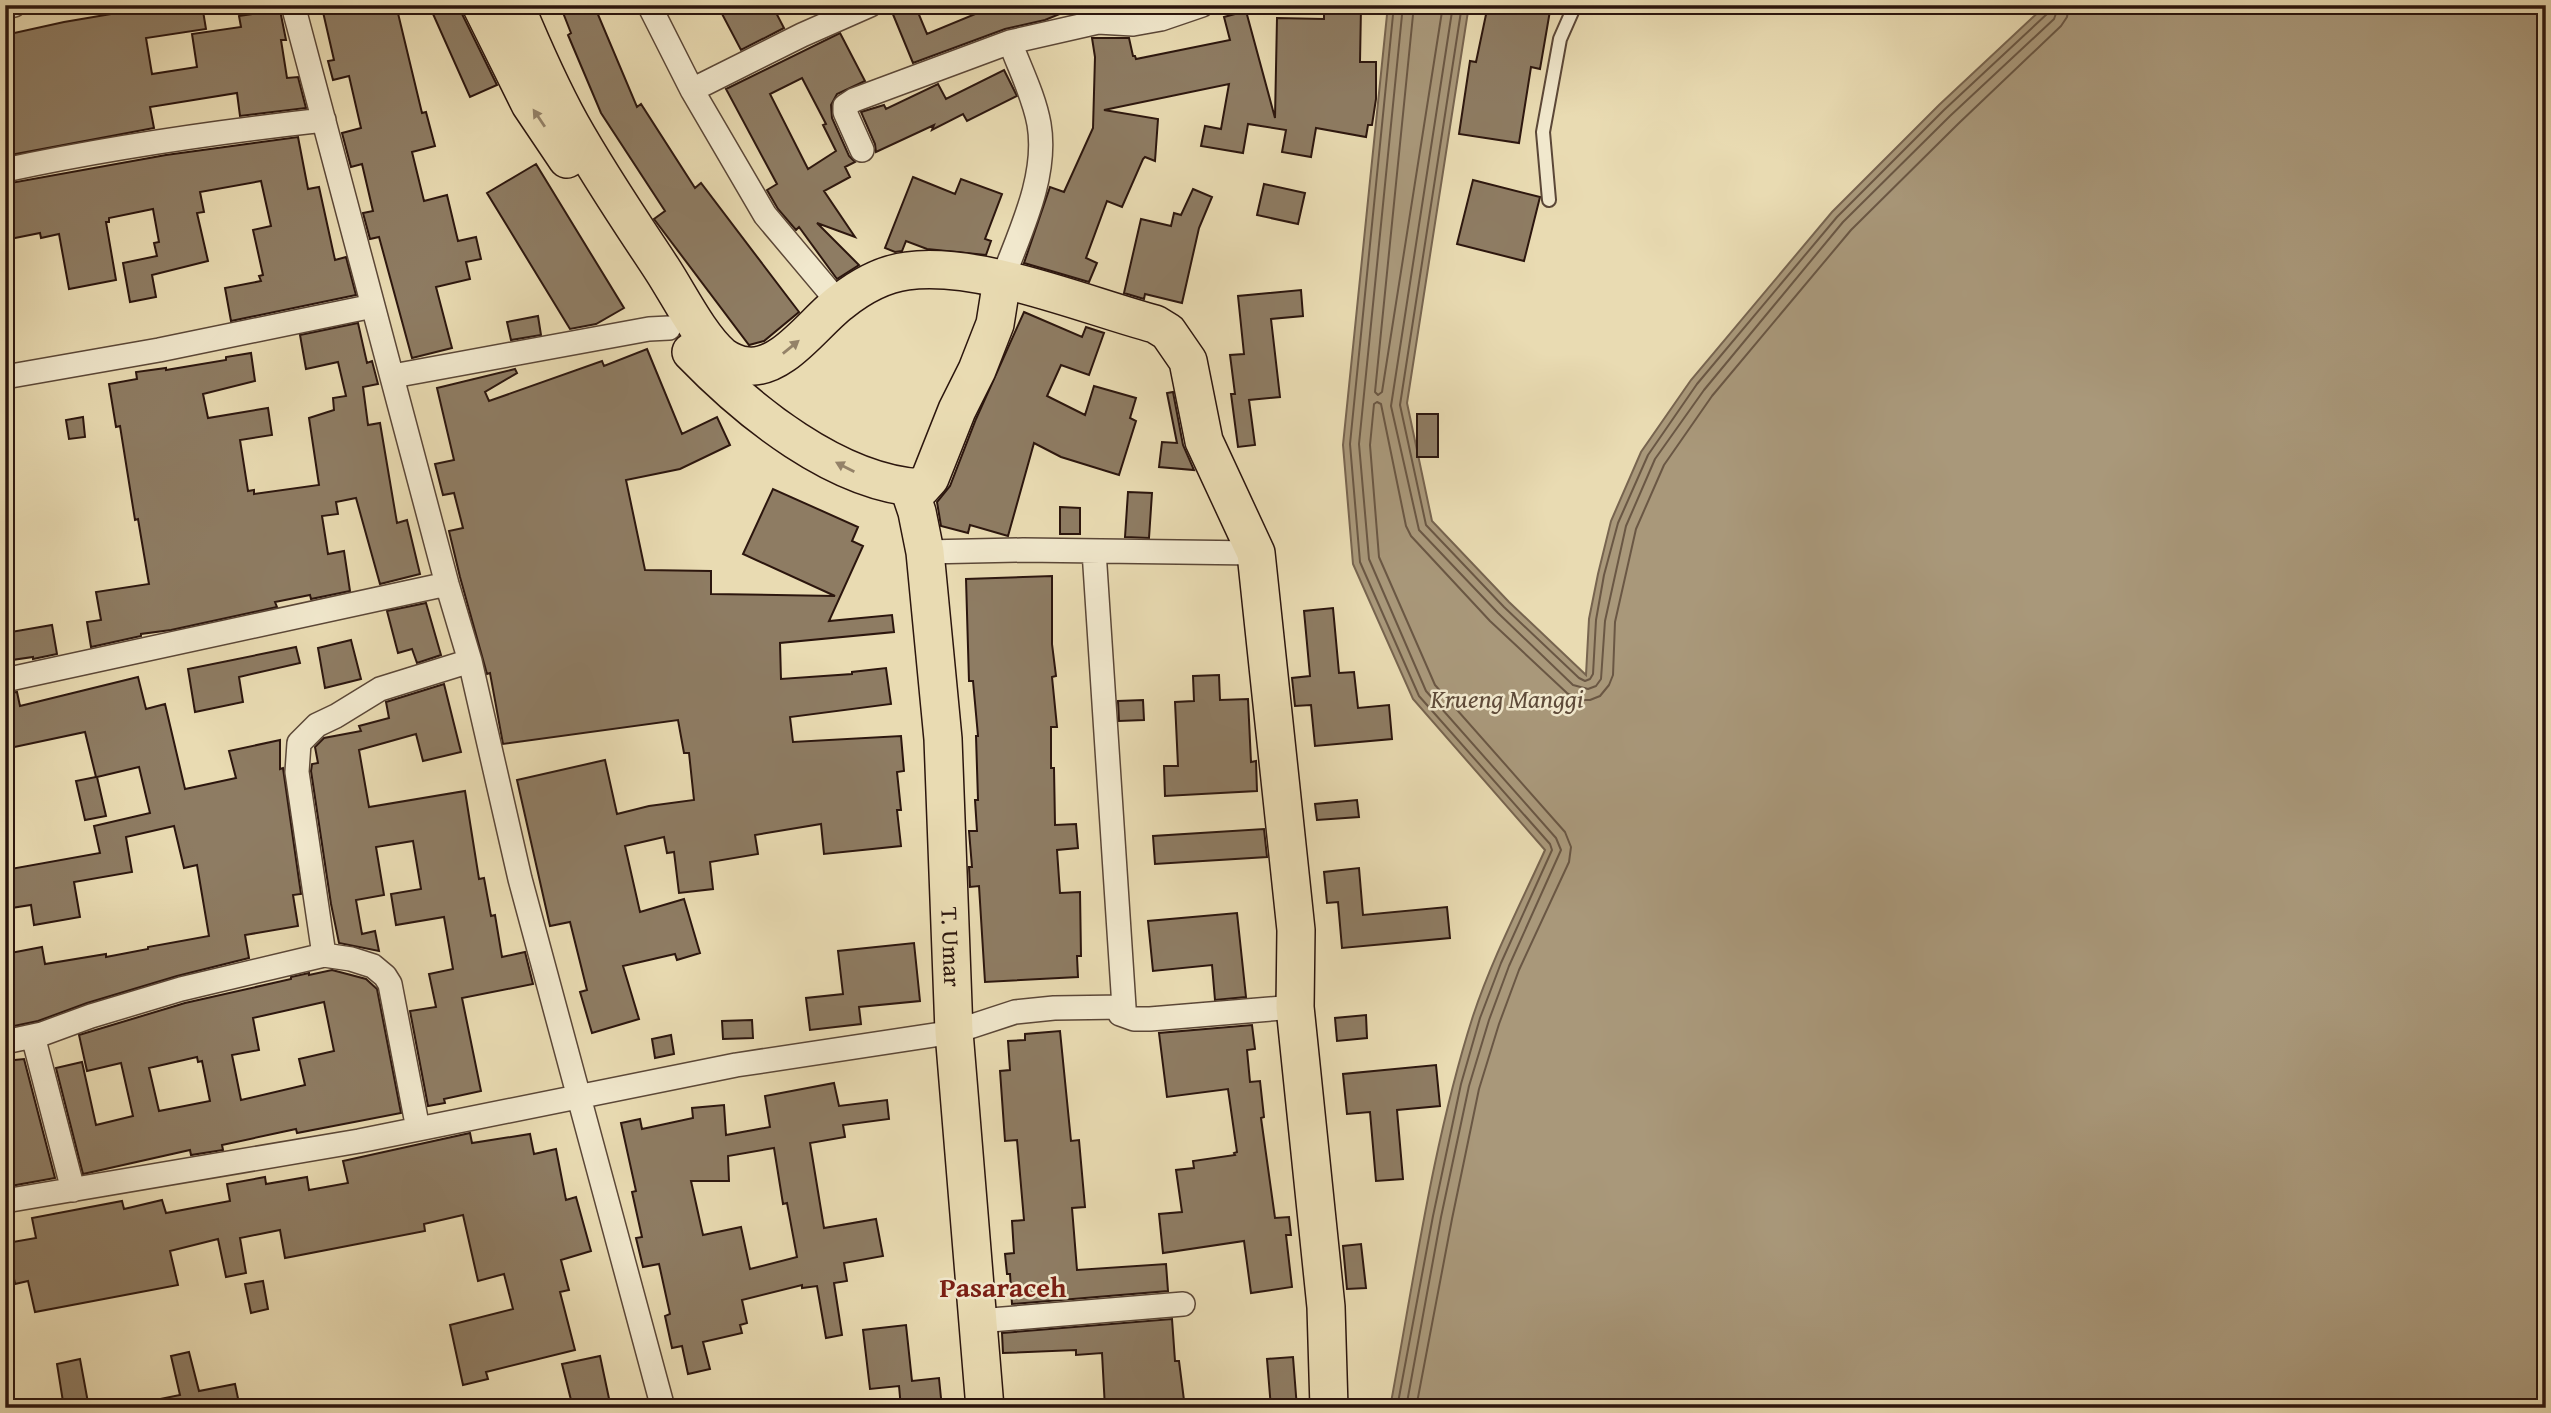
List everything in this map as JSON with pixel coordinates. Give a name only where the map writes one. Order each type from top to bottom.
[{"type":"main road","points":[[481,5],[530,104],[626,253],[669,328],[715,376],[783,432],[859,474],[883,483],[909,488],[921,488],[930,478],[995,324],[1002,280]]},
{"type":"main road","points":[[515,5],[571,125],[626,218],[685,308],[721,354],[729,360],[747,366],[765,363],[789,349],[839,303],[870,283],[906,271],[963,272],[1002,280],[1155,324],[1168,332],[1188,361],[1204,441],[1256,553],[1296,930],[1295,1007],[1326,1307],[1329,1408]]},
{"type":"main road","name":"T. Umar","points":[[909,488],[925,552],[943,739],[954,1032],[985,1408]]},
{"type":"street","points":[[5,7],[14,5]]},
{"type":"street","points":[[293,5],[447,584],[470,661],[520,879],[663,1408]]},
{"type":"street","points":[[649,5],[692,90],[765,215],[839,303]]},
{"type":"street","points":[[692,90],[802,35],[870,5]]},
{"type":"street","points":[[862,150],[846,115],[847,103],[1010,42],[1098,22],[1133,24],[1161,19],[1202,5]]},
{"type":"street","points":[[1002,280],[1030,203],[1040,165],[1040,126],[1010,42]]},
{"type":"street","points":[[5,170],[87,152],[157,141],[324,120]]},
{"type":"street","points":[[5,377],[159,350],[373,306]]},
{"type":"street","points":[[393,376],[649,329],[669,328]]},
{"type":"street","points":[[1094,551],[1124,1007],[1120,1014],[1150,1019],[1295,1007]]},
{"type":"street","points":[[925,552],[1256,553]]},
{"type":"street","points":[[5,680],[447,584]]},
{"type":"street","points":[[324,955],[297,772],[299,743],[317,724],[336,716],[380,689],[470,661]]},
{"type":"street","points":[[7,1036],[33,1036],[181,989],[324,955],[363,962],[373,966],[388,980],[393,991],[418,1129]]},
{"type":"street","points":[[5,1201],[418,1129],[736,1065],[954,1032],[1015,1012],[1086,1006],[1124,1007]]},
{"type":"street","points":[[33,1036],[73,1189]]},
{"type":"street","points":[[978,1321],[1183,1304]]},
{"type":"lane","points":[[1549,200],[1543,132],[1560,39],[1575,5]]},
{"type":"water","name":"Krueng Manggi","points":[[1388,5],[1469,5],[1407,403],[1432,521],[1509,602],[1586,675],[1589,619],[1611,521],[1641,452],[1691,380],[1832,212],[1939,105],[2046,5],[2546,5],[2546,1408],[1390,1408],[1435,1161],[1459,1063],[1489,974],[1545,850],[1413,699],[1353,564],[1343,445]]},
{"type":"building","points":[[164,5],[202,5],[206,29],[146,38],[152,74],[197,67],[192,34],[241,27],[239,16],[280,10],[286,40],[281,40],[287,78],[298,77],[306,108],[240,116],[237,93],[150,107],[154,128],[5,156],[5,35]]},
{"type":"building","points":[[342,5],[396,5],[422,113],[426,112],[435,146],[412,152],[424,201],[447,195],[458,241],[476,237],[481,259],[466,262],[470,279],[436,287],[452,348],[412,358],[379,237],[370,239],[363,213],[373,211],[362,164],[351,167],[342,133],[361,128],[349,76],[333,80],[328,61],[334,60],[323,12],[343,8]]},
{"type":"building","points":[[429,5],[460,5],[497,85],[470,97]]},
{"type":"building","points":[[560,5],[594,5],[637,107],[641,104],[695,188],[701,183],[799,312],[764,341],[749,345],[654,219],[665,211],[601,113],[568,35],[571,33]]},
{"type":"building","points":[[735,5],[772,5],[784,28],[741,50],[721,12]]},
{"type":"building","points":[[915,5],[927,34],[997,5],[1079,6],[1045,20],[1005,29],[913,63],[892,12]]},
{"type":"building","points":[[1488,5],[1551,5],[1540,69],[1531,67],[1519,143],[1459,134],[1470,61],[1476,62]]},
{"type":"building","points":[[1324,6],[1361,7],[1360,62],[1376,62],[1376,99],[1372,125],[1368,125],[1366,137],[1316,128],[1311,157],[1282,152],[1286,130],[1248,124],[1243,153],[1201,146],[1205,126],[1221,129],[1229,84],[1104,110],[1158,119],[1155,161],[1145,157],[1143,159],[1122,207],[1107,201],[1086,258],[1097,263],[1089,282],[1024,263],[1050,187],[1064,192],[1093,128],[1095,57],[1092,38],[1129,38],[1136,59],[1230,40],[1224,17],[1246,11],[1275,118],[1277,18],[1324,19]]},
{"type":"building","points":[[840,33],[865,81],[837,94],[831,105],[832,118],[849,156],[855,162],[845,167],[850,177],[824,191],[855,237],[817,223],[859,265],[837,279],[799,227],[796,230],[778,209],[767,190],[777,184],[726,89]],"holes":[[[802,78],[826,124],[823,125],[836,151],[808,169],[770,94]]]},
{"type":"building","points":[[1004,70],[1017,96],[967,121],[963,114],[932,130],[934,125],[876,152],[861,112],[884,105],[886,109],[938,84],[946,99]]},
{"type":"building","points":[[298,137],[308,189],[319,187],[335,260],[346,257],[356,295],[231,321],[225,288],[261,281],[259,276],[263,275],[253,230],[271,226],[261,181],[200,192],[204,212],[197,213],[208,261],[152,275],[156,297],[130,302],[123,263],[157,256],[154,243],[159,242],[153,209],[109,218],[109,222],[106,222],[116,280],[69,289],[59,234],[41,238],[40,233],[5,240],[5,184],[166,155]]},
{"type":"building","points":[[536,164],[624,308],[596,324],[570,329],[487,193]]},
{"type":"building","points":[[913,177],[955,194],[961,179],[1002,194],[985,239],[991,241],[986,255],[927,249],[906,241],[902,251],[895,252],[885,248]]},
{"type":"building","points":[[1473,180],[1540,197],[1524,261],[1457,244]]},
{"type":"building","points":[[1264,184],[1305,193],[1298,224],[1257,215]]},
{"type":"building","points":[[1193,189],[1212,197],[1199,228],[1182,303],[1145,294],[1144,299],[1124,293],[1141,219],[1171,226],[1174,213],[1181,215]]},
{"type":"building","points":[[1301,290],[1303,316],[1271,319],[1280,397],[1249,400],[1255,445],[1238,447],[1231,394],[1235,394],[1230,355],[1244,354],[1238,296]]},
{"type":"building","points":[[1024,312],[1082,337],[1086,327],[1104,333],[1089,375],[1061,365],[1047,396],[1085,415],[1094,386],[1136,398],[1130,418],[1136,421],[1119,475],[1061,457],[1034,443],[1008,536],[970,525],[968,533],[941,526],[937,502],[950,486],[976,419]]},
{"type":"building","points":[[538,316],[541,335],[511,340],[507,322]]},
{"type":"building","points":[[358,323],[367,363],[372,361],[378,384],[363,387],[368,425],[380,423],[397,523],[407,520],[420,574],[380,584],[356,498],[336,502],[338,514],[322,516],[328,554],[344,551],[350,591],[311,599],[310,595],[275,602],[277,607],[141,634],[91,647],[87,622],[101,620],[96,592],[149,584],[138,519],[135,520],[120,426],[116,427],[109,384],[137,379],[136,372],[166,370],[251,353],[255,381],[203,394],[208,418],[268,408],[272,435],[240,440],[248,491],[254,490],[254,494],[319,485],[309,418],[334,410],[333,398],[346,396],[338,362],[306,369],[300,335]]},
{"type":"building","points":[[647,349],[682,434],[717,417],[730,445],[680,469],[626,480],[645,570],[711,571],[711,594],[835,596],[743,554],[773,489],[858,527],[852,541],[863,546],[829,621],[892,615],[894,632],[780,643],[781,679],[852,674],[886,668],[891,704],[790,717],[793,742],[901,736],[904,771],[897,772],[901,810],[897,810],[901,846],[824,854],[821,824],[755,835],[758,854],[710,862],[713,889],[679,893],[674,852],[667,853],[664,837],[625,846],[640,912],[684,899],[700,953],[677,960],[675,954],[623,966],[639,1019],[592,1033],[580,992],[587,990],[570,922],[550,926],[517,780],[605,760],[617,814],[649,806],[694,800],[689,753],[684,753],[678,720],[503,744],[490,673],[487,674],[449,531],[463,528],[454,493],[443,495],[435,464],[454,460],[437,388],[515,369],[517,373],[485,392],[489,401],[602,361],[604,366]]},
{"type":"building","points":[[1173,392],[1183,445],[1194,470],[1159,467],[1162,442],[1177,443],[1167,393]]},
{"type":"building","points":[[1417,414],[1438,414],[1438,457],[1417,457]]},
{"type":"building","points":[[83,417],[85,437],[69,439],[66,420]]},
{"type":"building","points":[[1128,492],[1152,493],[1149,538],[1125,537]]},
{"type":"building","points":[[1060,507],[1080,508],[1080,534],[1060,534]]},
{"type":"building","points":[[1052,576],[1052,644],[1056,676],[1052,677],[1057,727],[1051,727],[1051,768],[1054,768],[1055,825],[1076,824],[1078,848],[1057,850],[1060,893],[1080,892],[1081,956],[1077,956],[1078,977],[985,982],[979,886],[970,887],[969,867],[972,867],[969,831],[977,831],[975,800],[978,800],[978,736],[973,681],[969,681],[966,579]]},
{"type":"building","points":[[426,603],[441,655],[417,663],[412,649],[398,653],[387,611]]},
{"type":"building","points":[[1333,608],[1339,673],[1354,672],[1358,708],[1389,705],[1392,739],[1315,746],[1311,705],[1295,706],[1292,678],[1310,676],[1304,611]]},
{"type":"building","points":[[52,625],[57,654],[5,661],[5,633]]},
{"type":"building","points":[[351,640],[361,679],[325,688],[318,648]]},
{"type":"building","points":[[296,647],[300,663],[239,677],[243,702],[195,712],[188,669]]},
{"type":"building","points":[[1219,675],[1220,700],[1248,699],[1251,762],[1256,761],[1257,791],[1165,796],[1164,766],[1178,766],[1175,702],[1194,701],[1193,676]]},
{"type":"building","points":[[138,677],[146,709],[165,704],[185,789],[236,778],[229,751],[280,740],[280,769],[283,768],[301,894],[293,895],[298,926],[245,935],[249,958],[177,976],[38,1021],[14,1026],[5,973],[5,954],[42,947],[45,964],[106,954],[106,957],[209,936],[197,865],[184,868],[174,826],[126,837],[132,872],[74,882],[80,917],[34,925],[31,905],[5,909],[5,870],[100,853],[94,826],[150,813],[139,767],[97,777],[106,816],[85,820],[76,781],[96,777],[85,732],[5,749],[5,694],[17,692],[20,706]]},
{"type":"building","points":[[444,684],[461,752],[423,761],[416,734],[359,750],[369,807],[465,791],[479,879],[484,878],[491,916],[495,915],[502,957],[525,952],[533,984],[462,998],[481,1091],[444,1099],[445,1103],[428,1106],[410,1011],[436,1007],[429,974],[453,969],[444,917],[396,925],[391,894],[421,889],[413,841],[376,847],[384,895],[356,900],[362,934],[375,931],[379,951],[339,943],[311,771],[312,764],[318,763],[315,747],[324,738],[361,731],[359,726],[389,718],[386,702]]},
{"type":"building","points":[[1143,700],[1144,720],[1119,721],[1118,701]]},
{"type":"building","points":[[1357,800],[1359,817],[1317,820],[1315,804]]},
{"type":"building","points":[[1264,829],[1267,857],[1155,864],[1153,836]]},
{"type":"building","points":[[1359,868],[1363,915],[1447,907],[1450,938],[1342,948],[1338,902],[1327,903],[1324,872]]},
{"type":"building","points":[[1237,913],[1246,997],[1215,1000],[1212,965],[1153,971],[1148,921]]},
{"type":"building","points":[[914,943],[920,1001],[859,1007],[861,1024],[810,1030],[806,998],[843,994],[838,951]]},
{"type":"building","points":[[332,970],[366,979],[377,989],[401,1113],[297,1133],[296,1129],[222,1145],[223,1150],[191,1155],[190,1150],[83,1174],[56,1068],[82,1062],[96,1125],[133,1116],[121,1063],[87,1071],[79,1035],[185,1003]],"holes":[[[324,1002],[334,1051],[299,1059],[305,1085],[241,1100],[232,1055],[259,1050],[253,1018]],[[197,1057],[198,1062],[202,1061],[210,1101],[159,1111],[149,1068]]]},
{"type":"building","points":[[1366,1015],[1367,1038],[1337,1041],[1335,1018]]},
{"type":"building","points":[[752,1020],[753,1038],[723,1039],[722,1021]]},
{"type":"building","points":[[1252,1025],[1255,1049],[1247,1050],[1250,1082],[1260,1081],[1264,1117],[1261,1118],[1275,1218],[1289,1217],[1291,1235],[1286,1235],[1292,1287],[1251,1293],[1244,1241],[1163,1253],[1159,1214],[1182,1212],[1176,1170],[1194,1168],[1193,1161],[1235,1155],[1237,1152],[1228,1089],[1167,1097],[1159,1033]]},
{"type":"building","points":[[1060,1031],[1071,1141],[1079,1140],[1085,1207],[1072,1208],[1077,1270],[1166,1264],[1168,1291],[1012,1304],[1010,1274],[1007,1274],[1005,1254],[1014,1253],[1012,1221],[1024,1220],[1017,1140],[1005,1141],[1000,1071],[1010,1070],[1008,1041],[1025,1040],[1025,1034]]},
{"type":"building","points":[[671,1035],[674,1054],[655,1058],[652,1039]]},
{"type":"building","points":[[24,1059],[55,1178],[5,1187],[5,1061]]},
{"type":"building","points":[[1436,1065],[1440,1106],[1397,1110],[1403,1179],[1376,1181],[1370,1112],[1347,1114],[1343,1074]]},
{"type":"building","points":[[834,1083],[839,1106],[887,1100],[889,1119],[843,1125],[845,1137],[810,1143],[824,1228],[876,1219],[883,1256],[844,1263],[847,1281],[834,1283],[842,1335],[826,1338],[817,1286],[802,1288],[802,1285],[742,1300],[747,1323],[740,1325],[742,1333],[703,1342],[710,1369],[688,1374],[682,1346],[672,1348],[665,1316],[670,1314],[659,1264],[643,1267],[636,1238],[642,1237],[632,1192],[636,1191],[621,1123],[640,1119],[642,1129],[693,1118],[692,1108],[724,1105],[726,1135],[770,1127],[765,1096]],"holes":[[[774,1148],[783,1204],[787,1203],[797,1257],[750,1269],[741,1227],[703,1235],[691,1181],[729,1181],[728,1156]]]},
{"type":"building","points":[[470,1133],[472,1143],[530,1134],[534,1154],[556,1149],[566,1200],[576,1197],[591,1251],[561,1260],[569,1290],[560,1292],[575,1350],[486,1372],[488,1379],[463,1385],[450,1325],[513,1309],[504,1274],[478,1281],[463,1215],[424,1224],[425,1231],[285,1258],[280,1230],[240,1238],[246,1273],[226,1277],[218,1239],[170,1251],[178,1285],[35,1312],[28,1281],[15,1284],[7,1243],[36,1238],[32,1218],[122,1201],[124,1209],[162,1200],[166,1213],[230,1201],[227,1184],[265,1177],[266,1184],[307,1177],[309,1190],[348,1183],[343,1161]]},
{"type":"building","points":[[1361,1244],[1366,1288],[1347,1289],[1343,1246]]},
{"type":"building","points":[[263,1281],[268,1309],[251,1313],[245,1284]]},
{"type":"building","points":[[1172,1319],[1175,1361],[1179,1361],[1185,1408],[1105,1408],[1102,1353],[1076,1355],[1076,1350],[1003,1353],[1002,1333]]},
{"type":"building","points":[[906,1325],[912,1381],[939,1378],[942,1408],[901,1408],[899,1386],[870,1389],[863,1330]]},
{"type":"building","points":[[189,1352],[199,1391],[235,1384],[240,1408],[161,1408],[160,1399],[180,1395],[171,1356]]},
{"type":"building","points":[[600,1356],[611,1408],[573,1408],[562,1364]]},
{"type":"building","points":[[1293,1357],[1297,1408],[1271,1408],[1267,1359]]},
{"type":"building","points":[[80,1359],[89,1408],[64,1408],[57,1364]]},
{"type":"district","name":"Pasaraceh","points":[[1003,1287]]}]
